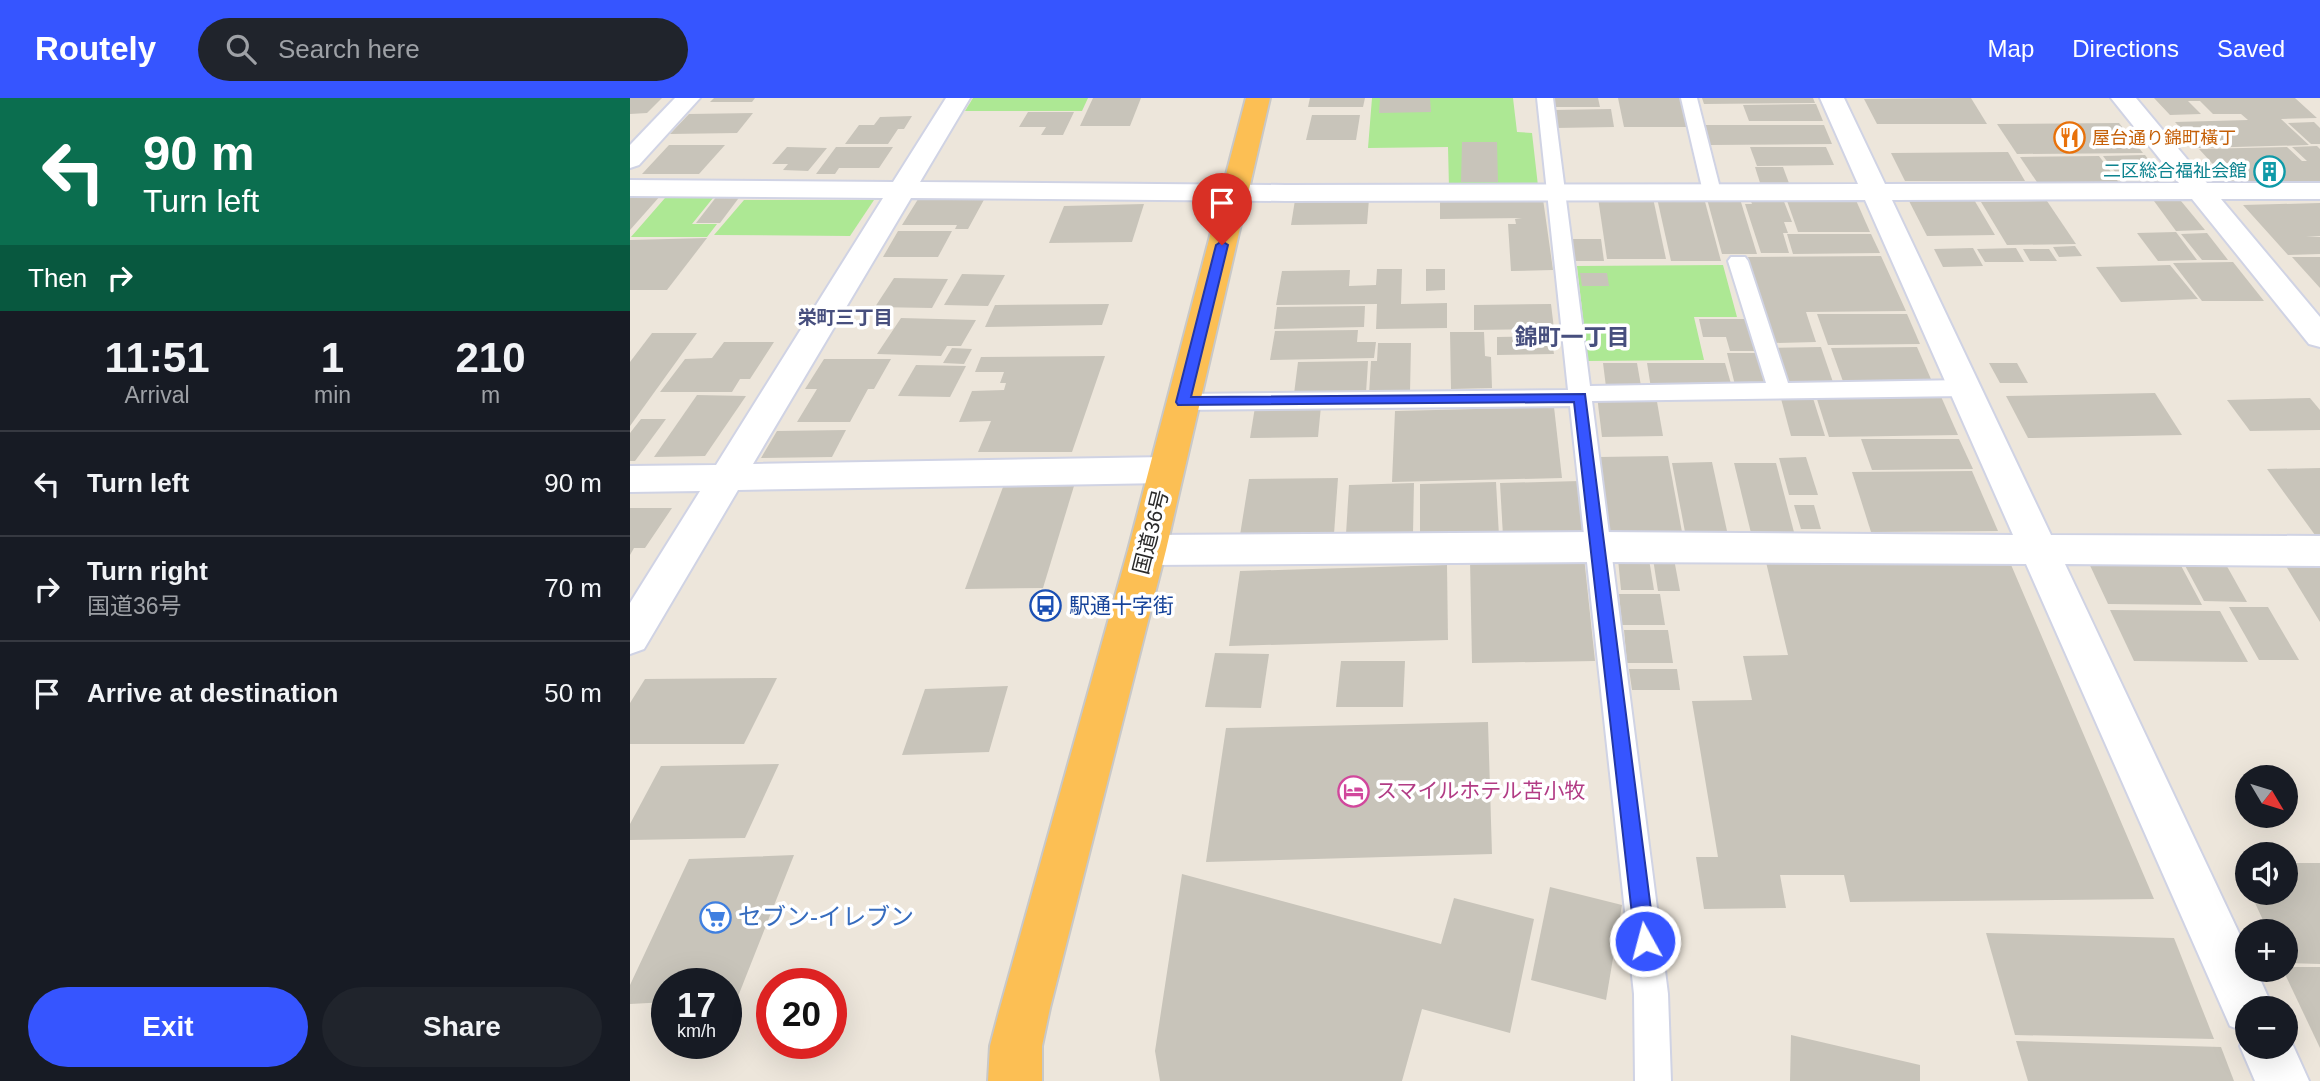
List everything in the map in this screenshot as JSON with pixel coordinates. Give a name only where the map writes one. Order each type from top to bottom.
[{"type":"highway","name":"国道36号","points":[[1009,1069],[1147,550],[1258,98]]},
{"type":"street","points":[[630,160],[688,98]]},
{"type":"street","points":[[630,637],[958,98]]},
{"type":"street","points":[[1832,98],[2243,996]]},
{"type":"street","points":[[2123,98],[2320,337]]},
{"type":"street","points":[[630,188],[1235,193],[2320,191]]},
{"type":"street","points":[[630,479],[1167,470]]},
{"type":"street","points":[[1147,550],[1598,547],[2320,551]]},
{"type":"street","points":[[2272,1059],[2282,1081]]},
{"type":"lane","points":[[1545,98],[1651,994],[1653,1081]]},
{"type":"lane","points":[[1689,98],[1712,192]]},
{"type":"lane","points":[[1738,261],[1779,391]]},
{"type":"lane","points":[[1183,402],[1965,388]]},
{"type":"green space","points":[[973,98],[1088,98],[1082,111],[965,111]]},
{"type":"green space","points":[[1372,98],[1513,98],[1517,132],[1532,133],[1538,186],[1449,188],[1448,147],[1368,148]]},
{"type":"green space","points":[[665,198],[713,198],[692,224],[717,224],[707,237],[631,237]]},
{"type":"green space","points":[[744,200],[874,200],[850,236],[714,235]]},
{"type":"green space","points":[[1723,265],[1737,317],[1694,317],[1704,360],[1588,361],[1577,266]]},
{"type":"building","points":[[630,98],[662,98],[647,113],[630,114]]},
{"type":"building","points":[[714,98],[755,98],[752,102],[710,102]]},
{"type":"building","points":[[1093,98],[1141,98],[1130,126],[1080,126]]},
{"type":"building","points":[[1310,98],[1365,98],[1363,107],[1308,107]]},
{"type":"building","points":[[1380,98],[1430,98],[1431,112],[1379,113]]},
{"type":"building","points":[[1550,98],[1598,98],[1600,107],[1551,107]]},
{"type":"building","points":[[1618,98],[1680,98],[1688,127],[1624,127]]},
{"type":"building","points":[[1702,98],[1813,98],[1815,103],[1704,104]]},
{"type":"building","points":[[1971,98],[1987,124],[1877,124],[1864,99]]},
{"type":"building","points":[[2154,98],[2295,98],[2317,118],[2281,119],[2309,145],[2199,148],[2175,122],[2248,120],[2241,114],[2213,114],[2200,101],[2188,101],[2201,114],[2170,115]]},
{"type":"building","points":[[1816,104],[1823,121],[1749,121],[1743,105]]},
{"type":"building","points":[[1611,109],[1614,127],[1555,128],[1553,110]]},
{"type":"building","points":[[1028,112],[1074,112],[1063,135],[1041,135],[1046,127],[1019,127]]},
{"type":"building","points":[[753,113],[737,133],[670,134],[689,114]]},
{"type":"building","points":[[1312,115],[1360,115],[1356,140],[1306,140]]},
{"type":"building","points":[[912,116],[904,129],[898,129],[888,144],[845,144],[859,125],[874,125],[880,117]]},
{"type":"building","points":[[2314,122],[2320,128],[2320,144],[2311,144],[2288,123]]},
{"type":"building","name":"屋台通り錦町橫丁","points":[[2119,123],[2143,153],[2017,154],[1997,124]]},
{"type":"building","points":[[1704,125],[1824,125],[1832,144],[1709,145]]},
{"type":"building","points":[[1462,142],[1497,142],[1498,182],[1461,182]]},
{"type":"building","points":[[669,145],[725,145],[699,174],[642,174]]},
{"type":"building","name":"二区総合福祉会館","points":[[2317,146],[2320,149],[2320,182],[2231,184],[2199,149],[2287,147],[2302,161],[2307,161],[2292,147]]},
{"type":"building","points":[[787,147],[827,148],[808,171],[783,170],[788,164],[772,164]]},
{"type":"building","points":[[836,147],[893,147],[879,168],[839,168],[835,174],[816,174]]},
{"type":"building","points":[[1750,147],[1826,147],[1834,165],[1757,166]]},
{"type":"building","points":[[2008,152],[2025,181],[1905,181],[1891,153]]},
{"type":"building","points":[[2145,155],[2164,180],[2122,181],[2103,156]]},
{"type":"building","points":[[2099,156],[2120,184],[2039,185],[2020,157]]},
{"type":"building","points":[[1755,167],[1783,167],[1790,186],[1761,186]]},
{"type":"building","points":[[630,195],[661,195],[630,230]]},
{"type":"building","points":[[741,195],[720,223],[696,223],[717,196]]},
{"type":"building","points":[[920,196],[986,196],[968,229],[955,229],[957,225],[902,225]]},
{"type":"building","points":[[1598,198],[1653,198],[1666,259],[1607,259]]},
{"type":"building","points":[[1657,198],[1704,198],[1721,261],[1671,261]]},
{"type":"building","points":[[1786,198],[1855,198],[1870,232],[1798,232]]},
{"type":"building","points":[[1973,198],[1995,235],[1927,236],[1908,199]]},
{"type":"building","points":[[1369,199],[1367,224],[1291,225],[1295,200]]},
{"type":"building","points":[[1543,199],[1553,270],[1511,271],[1508,224],[1516,224],[1515,219],[1522,218],[1440,219],[1440,200]]},
{"type":"building","points":[[1707,199],[1740,199],[1757,254],[1722,254]]},
{"type":"building","points":[[1750,199],[1783,199],[1792,222],[1784,222],[1788,233],[1783,233],[1789,253],[1761,253],[1745,204],[1752,204]]},
{"type":"building","points":[[2047,201],[2076,244],[2007,245],[1981,202]]},
{"type":"building","points":[[2154,201],[2181,201],[2205,230],[2176,231]]},
{"type":"building","points":[[2320,203],[2320,236],[2306,236],[2320,237],[2320,254],[2288,255],[2243,205]]},
{"type":"building","points":[[1144,204],[1132,242],[1049,243],[1064,206]]},
{"type":"building","points":[[898,231],[952,231],[938,257],[883,257]]},
{"type":"building","points":[[2176,232],[2197,260],[2158,261],[2137,233]]},
{"type":"building","points":[[2207,233],[2228,260],[2202,260],[2181,234]]},
{"type":"building","points":[[1787,234],[1871,234],[1880,253],[1793,254]]},
{"type":"building","points":[[707,238],[667,290],[630,290],[630,240]]},
{"type":"building","points":[[1567,239],[1601,239],[1604,261],[1569,261]]},
{"type":"building","points":[[2075,246],[2082,256],[2059,257],[2053,247]]},
{"type":"building","points":[[1973,248],[1983,266],[1943,267],[1934,249]]},
{"type":"building","points":[[2016,248],[2024,262],[1985,262],[1977,249]]},
{"type":"building","points":[[2023,249],[2049,249],[2057,261],[2030,261]]},
{"type":"building","points":[[1881,256],[1906,311],[1806,312],[1816,342],[1774,343],[1748,257]]},
{"type":"building","points":[[2292,257],[2320,257],[2320,288]]},
{"type":"building","points":[[2233,262],[2264,301],[2202,301],[2173,263]]},
{"type":"building","points":[[2170,265],[2198,299],[2121,302],[2096,267]]},
{"type":"building","points":[[1377,269],[1402,269],[1401,304],[1447,303],[1447,328],[1376,329],[1377,304],[1276,305],[1282,271],[1350,270],[1349,286],[1376,285]]},
{"type":"building","points":[[1426,269],[1445,269],[1445,290],[1426,291]]},
{"type":"building","points":[[1580,273],[1607,273],[1609,286],[1582,286]]},
{"type":"building","points":[[962,274],[1005,275],[988,306],[944,305]]},
{"type":"building","points":[[894,278],[948,279],[932,308],[875,307]]},
{"type":"building","points":[[1109,304],[1102,325],[985,327],[995,305]]},
{"type":"building","points":[[1551,304],[1554,329],[1474,330],[1474,305]]},
{"type":"building","points":[[1365,306],[1364,327],[1274,329],[1277,307]]},
{"type":"building","points":[[1817,314],[1907,314],[1920,344],[1828,345]]},
{"type":"building","points":[[901,318],[976,320],[961,346],[947,346],[941,356],[877,354]]},
{"type":"building","points":[[1699,319],[1750,319],[1759,351],[1730,351],[1726,337],[1703,337]]},
{"type":"building","points":[[1358,330],[1357,342],[1376,342],[1374,358],[1270,360],[1275,331]]},
{"type":"building","points":[[1450,332],[1484,332],[1485,356],[1491,357],[1492,388],[1451,389]]},
{"type":"building","points":[[652,333],[697,333],[630,426],[630,362]]},
{"type":"building","points":[[1551,336],[1554,354],[1497,355],[1497,337]]},
{"type":"building","points":[[724,342],[774,342],[750,379],[740,379],[732,392],[660,392],[685,359],[712,358]]},
{"type":"building","points":[[1378,343],[1411,343],[1410,393],[1369,394],[1371,361],[1377,361]]},
{"type":"building","points":[[1821,347],[1835,388],[1784,389],[1771,348]]},
{"type":"building","points":[[1917,347],[1934,386],[1845,387],[1831,348]]},
{"type":"building","points":[[952,348],[972,349],[964,364],[943,363]]},
{"type":"building","points":[[1727,353],[1758,353],[1769,388],[1736,389]]},
{"type":"building","points":[[1105,356],[1072,452],[978,452],[991,421],[959,422],[972,391],[1004,390],[1006,383],[1000,383],[1004,372],[975,372],[981,357]]},
{"type":"building","points":[[824,359],[891,359],[874,389],[868,389],[850,422],[797,422],[817,389],[805,389]]},
{"type":"building","points":[[1368,361],[1366,393],[1294,394],[1298,362]]},
{"type":"building","points":[[1603,363],[1637,363],[1641,386],[1606,387]]},
{"type":"building","points":[[1647,363],[1725,363],[1732,387],[1651,388]]},
{"type":"building","points":[[1989,363],[2017,363],[2028,383],[2000,383]]},
{"type":"building","points":[[916,365],[966,366],[950,397],[898,396]]},
{"type":"building","points":[[1939,392],[1958,435],[1829,437],[1815,393]]},
{"type":"building","points":[[2155,393],[2182,435],[2028,438],[2006,396]]},
{"type":"building","points":[[697,395],[746,396],[705,456],[654,457]]},
{"type":"building","points":[[1780,395],[1812,395],[1825,436],[1791,436]]},
{"type":"building","points":[[1597,396],[1656,396],[1663,436],[1602,437]]},
{"type":"building","points":[[2310,398],[2320,410],[2320,430],[2250,431],[2227,400]]},
{"type":"building","points":[[1321,406],[1318,437],[1250,438],[1255,407]]},
{"type":"building","points":[[1554,407],[1562,478],[1392,482],[1395,411]]},
{"type":"building","points":[[641,419],[666,419],[635,461],[630,461],[630,433]]},
{"type":"building","points":[[846,430],[832,457],[761,458],[777,431]]},
{"type":"building","points":[[1861,439],[1959,439],[1973,469],[1872,470]]},
{"type":"building","points":[[1668,456],[1682,532],[1608,533],[1599,457]]},
{"type":"building","points":[[1806,457],[1818,495],[1789,495],[1779,458]]},
{"type":"building","points":[[1712,462],[1727,531],[1685,532],[1672,463]]},
{"type":"building","points":[[1734,463],[1776,463],[1794,532],[1751,533]]},
{"type":"building","points":[[2320,468],[2320,535],[2315,535],[2267,469]]},
{"type":"building","points":[[1972,471],[1998,531],[1871,532],[1852,472]]},
{"type":"building","points":[[1338,478],[1334,534],[1240,535],[1249,479]]},
{"type":"building","points":[[1580,481],[1586,535],[1503,536],[1500,483]]},
{"type":"building","points":[[1496,482],[1499,536],[1420,537],[1420,484]]},
{"type":"building","points":[[1414,483],[1413,533],[1346,534],[1349,485]]},
{"type":"building","points":[[1074,486],[1043,588],[965,589],[1003,487]]},
{"type":"building","points":[[1794,505],[1814,505],[1821,529],[1801,529]]},
{"type":"building","points":[[630,508],[672,508],[645,548],[634,548],[630,555]]},
{"type":"building","points":[[1584,557],[1595,661],[1472,663],[1470,559]]},
{"type":"building","points":[[2281,558],[2320,559],[2320,622]]},
{"type":"building","points":[[1618,559],[1649,559],[1654,590],[1621,590]]},
{"type":"building","points":[[1653,559],[1674,559],[1680,591],[1658,591]]},
{"type":"building","points":[[2087,559],[2178,560],[2202,605],[2108,604]]},
{"type":"building","points":[[2009,560],[2154,899],[1850,902],[1844,875],[1780,875],[1786,908],[1704,909],[1696,857],[1718,857],[1692,701],[1752,700],[1743,656],[1788,655],[1766,562]]},
{"type":"building","points":[[2182,560],[2224,561],[2247,602],[2204,601]]},
{"type":"building","points":[[1447,565],[1448,640],[1229,646],[1240,571]]},
{"type":"building","points":[[1619,594],[1660,594],[1665,625],[1622,625]]},
{"type":"building","points":[[2229,607],[2268,607],[2299,660],[2259,660]]},
{"type":"building","points":[[2110,610],[2220,611],[2248,662],[2134,661]]},
{"type":"building","points":[[1624,630],[1668,630],[1673,663],[1627,663]]},
{"type":"building","points":[[1215,653],[1269,654],[1261,708],[1205,707]]},
{"type":"building","points":[[1341,661],[1405,661],[1403,707],[1336,707]]},
{"type":"building","points":[[1629,669],[1677,669],[1680,690],[1632,690]]},
{"type":"building","points":[[777,678],[744,744],[630,744],[630,703],[645,679]]},
{"type":"building","points":[[1008,686],[989,752],[902,755],[925,689]]},
{"type":"building","name":"スマイルホテル苫小牧","points":[[1488,722],[1492,854],[1206,862],[1226,728]]},
{"type":"building","points":[[779,764],[745,838],[630,840],[630,824],[661,766]]},
{"type":"building","name":"セブン-イレブン","points":[[794,855],[742,986],[742,968],[651,968],[651,1003],[630,1004],[630,985],[689,859]]},
{"type":"building","points":[[2298,863],[2320,863],[2320,964],[2298,963],[2298,919],[2262,919],[2256,905],[2298,905]]},
{"type":"building","points":[[1182,874],[1441,944],[1454,898],[1534,919],[1510,1033],[1422,1009],[1402,1081],[1160,1081],[1155,1051]]},
{"type":"building","points":[[1550,887],[1622,905],[1606,1000],[1531,980]]},
{"type":"building","points":[[1986,933],[2174,938],[2214,1039],[2015,1035]]},
{"type":"building","points":[[2298,967],[2320,967],[2320,1048],[2298,1002],[2298,996],[2295,996],[2289,982],[2298,982]]},
{"type":"building","points":[[1791,1035],[1920,1065],[1920,1081],[1790,1081]]},
{"type":"building","points":[[2016,1041],[2221,1047],[2234,1081],[2028,1081]]},
{"type":"place","name":"屋台通り錦町橫丁","points":[[2069,138]]},
{"type":"place","name":"二区総合福祉会館","points":[[2270,171]]},
{"type":"place","name":"駅通十字街","points":[[1046,606]]},
{"type":"place","name":"スマイルホテル苫小牧","points":[[1353,791]]},
{"type":"place","name":"セブン-イレブン","points":[[715,917]]},
{"type":"district","name":"栄町三丁目","points":[[845,317]]},
{"type":"district","name":"錦町一丁目","points":[[1572,337]]},
{"type":"route","points":[[1222,245],[1183,402],[1580,398],[1645,941]]}]
